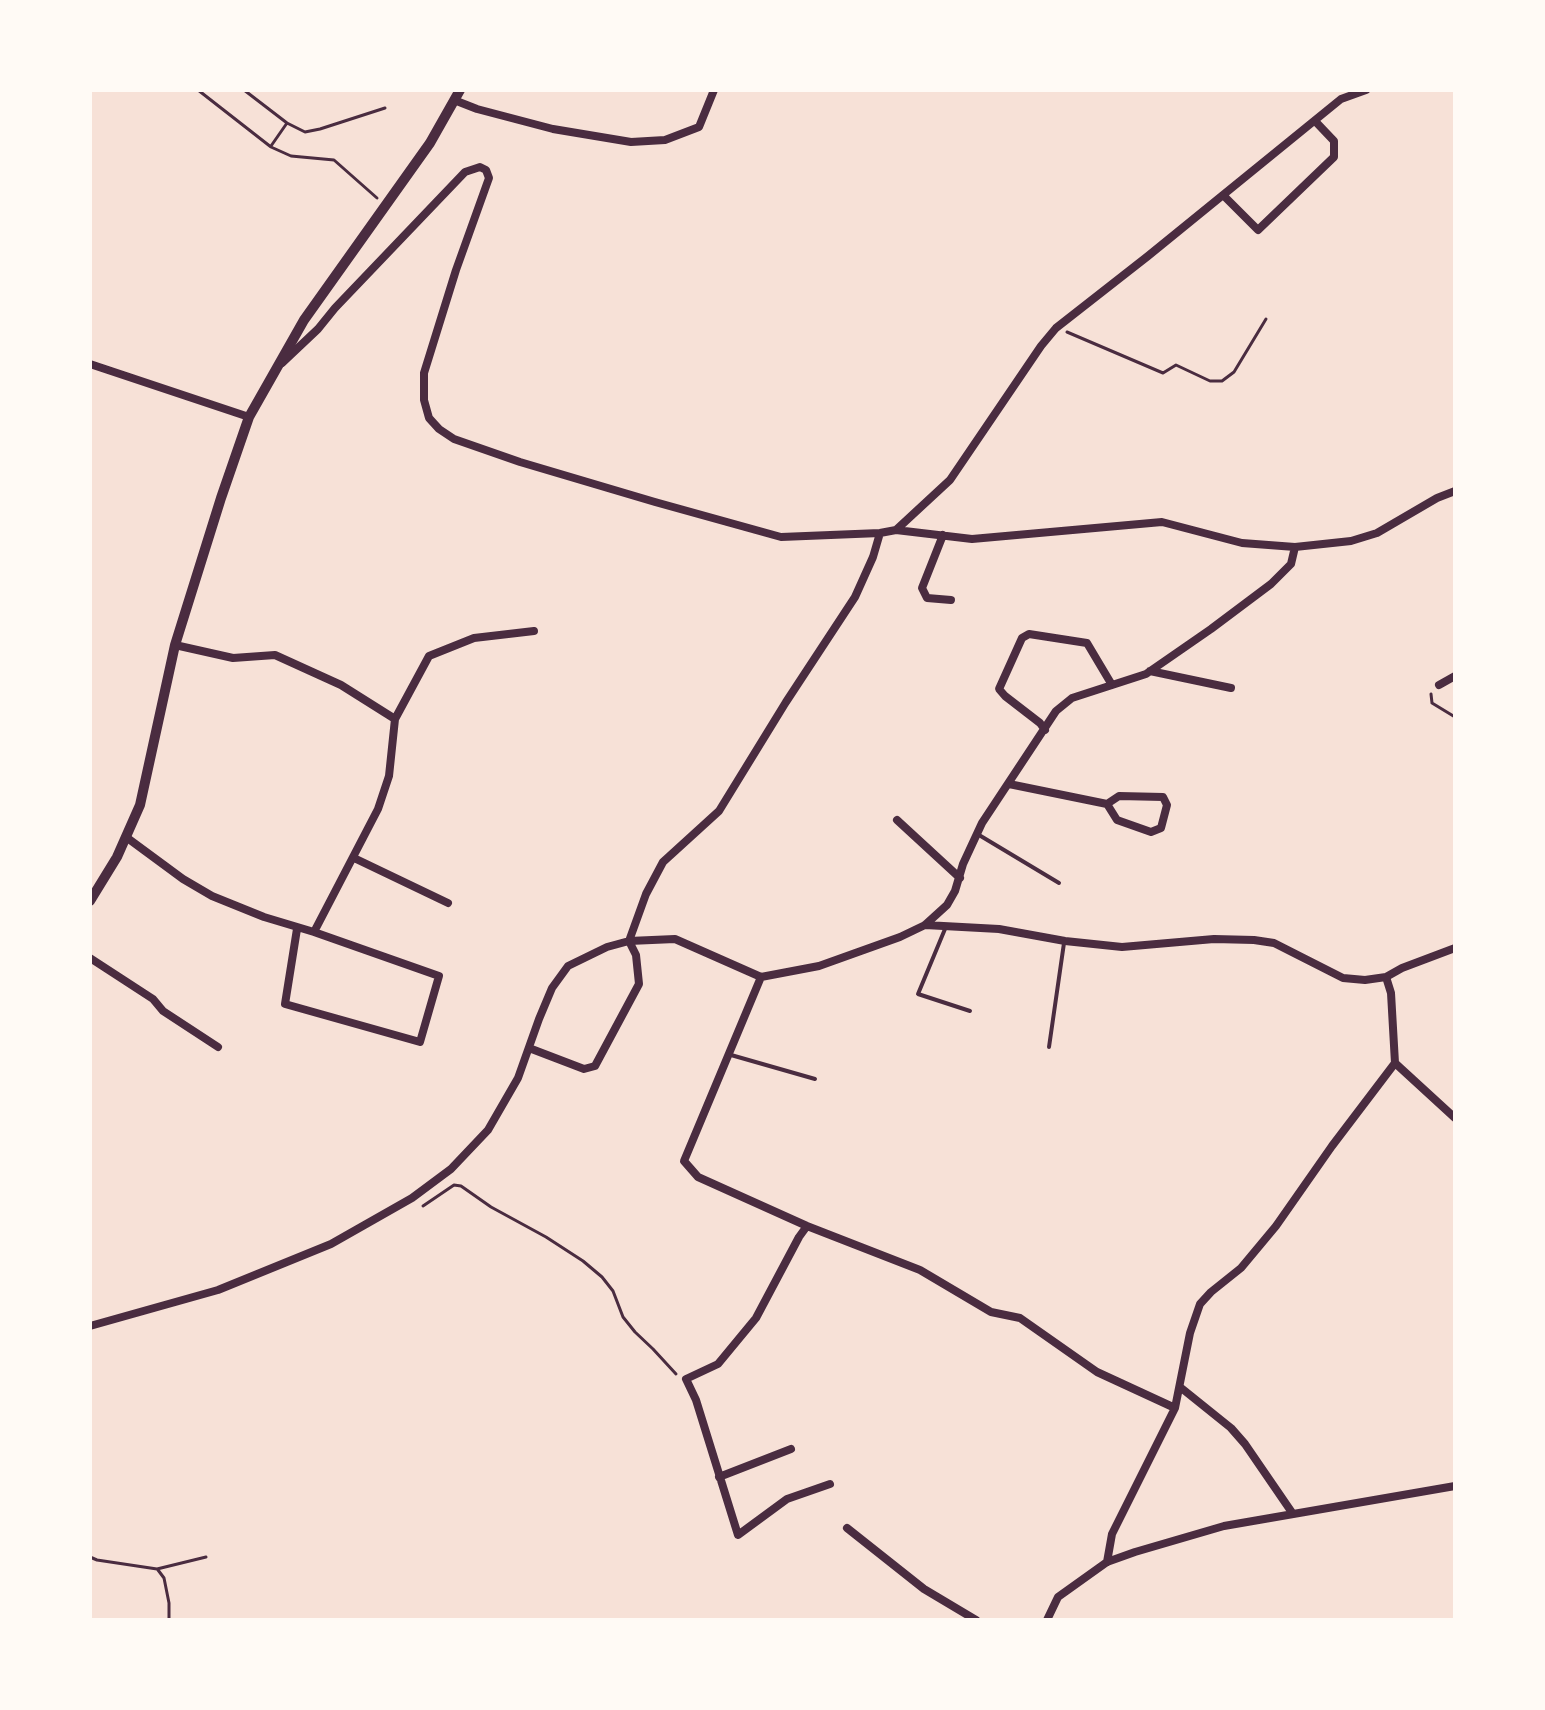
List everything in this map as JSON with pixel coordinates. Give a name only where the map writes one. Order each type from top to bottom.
[{"type":"street","points":[[90,901],[117,857],[140,805],[175,645],[249,417],[304,320],[430,143],[460,90]]},
{"type":"street","points":[[454,100],[553,129],[631,142],[665,140],[699,127],[714,90]]},
{"type":"street","points":[[896,530],[950,480],[1056,328],[1341,99],[1366,90]]},
{"type":"street","points":[[1223,195],[1258,230],[1334,157],[1334,141],[1315,121]]},
{"type":"street","points":[[273,372],[318,329],[465,172],[480,167],[486,170],[489,178],[424,373],[424,400],[429,418],[454,439],[520,462],[781,537],[896,530],[972,539],[1162,522],[1242,543],[1295,547],[1351,541],[1377,533],[1455,491]]},
{"type":"street","points":[[90,364],[249,417]]},
{"type":"street","points":[[529,1048],[584,1069],[595,1066],[639,984],[636,955],[629,941],[646,894],[663,862],[719,811],[855,597],[880,533]]},
{"type":"street","points":[[943,535],[922,588],[927,598],[951,600]]},
{"type":"street","points":[[90,1326],[218,1290],[331,1244],[412,1198],[451,1169],[488,1130],[518,1078],[552,988],[568,966],[607,947],[629,941],[675,939],[761,977],[819,966],[925,925],[947,905],[982,823],[1056,711],[1072,698],[1150,671],[1271,584],[1291,564],[1295,547]]},
{"type":"street","points":[[314,932],[378,809],[389,776],[395,719],[429,656],[474,638],[534,631]]},
{"type":"street","points":[[1045,730],[999,689],[1022,638],[1029,634],[1087,643],[1112,685]]},
{"type":"street","points":[[175,645],[233,658],[275,655],[341,685],[395,719]]},
{"type":"street","points":[[1150,671],[1231,688]]},
{"type":"street","points":[[1439,685],[1455,676]]},
{"type":"street","points":[[1009,784],[1107,804],[1119,796],[1163,797],[1167,805],[1161,828],[1151,832],[1117,820],[1107,804]]},
{"type":"street","points":[[897,820],[960,878]]},
{"type":"street","points":[[126,837],[212,896],[297,929],[314,932],[439,976],[420,1042],[285,1004],[297,929]]},
{"type":"street","points":[[354,858],[448,903]]},
{"type":"street","points":[[925,925],[999,929],[1122,947],[1214,939],[1254,940],[1274,943],[1343,978],[1365,980],[1386,977],[1455,948]]},
{"type":"street","points":[[90,958],[218,1047]]},
{"type":"street","points":[[761,977],[684,1161],[698,1177],[807,1226],[920,1270],[991,1312],[1020,1318],[1097,1372],[1175,1408]]},
{"type":"street","points":[[1107,1562],[1112,1534],[1175,1408],[1190,1333],[1200,1304],[1241,1268],[1276,1226],[1395,1063],[1391,993],[1386,977]]},
{"type":"street","points":[[1395,1063],[1455,1118]]},
{"type":"street","points":[[807,1226],[756,1318],[718,1364],[686,1379],[696,1400],[738,1535],[787,1499],[830,1484]]},
{"type":"street","points":[[1180,1387],[1231,1428],[1293,1514]]},
{"type":"street","points":[[719,1477],[791,1449]]},
{"type":"street","points":[[1047,1620],[1058,1597],[1107,1562],[1135,1552],[1224,1526],[1455,1486]]},
{"type":"street","points":[[847,1528],[924,1589],[976,1620]]},
{"type":"lane","points":[[977,833],[1059,883]]},
{"type":"lane","points":[[946,926],[918,994],[970,1011]]},
{"type":"lane","points":[[1049,1047],[1065,941]]},
{"type":"lane","points":[[728,1054],[815,1079]]},
{"type":"path","points":[[198,90],[271,147],[291,156],[334,160],[385,206]]},
{"type":"path","points":[[244,90],[287,123],[305,132],[385,108]]},
{"type":"path","points":[[271,147],[287,123]]},
{"type":"path","points":[[1056,328],[1163,373],[1176,365],[1210,381],[1222,381],[1234,372],[1266,319]]},
{"type":"path","points":[[1439,685],[1431,694],[1432,703],[1455,717]]},
{"type":"path","points":[[420,1208],[454,1185],[461,1186],[491,1207],[546,1237],[602,1277],[613,1291],[623,1317],[635,1332],[676,1375],[686,1379]]},
{"type":"path","points":[[90,1557],[157,1569],[206,1557]]},
{"type":"path","points":[[157,1569],[164,1578],[169,1620]]}]
